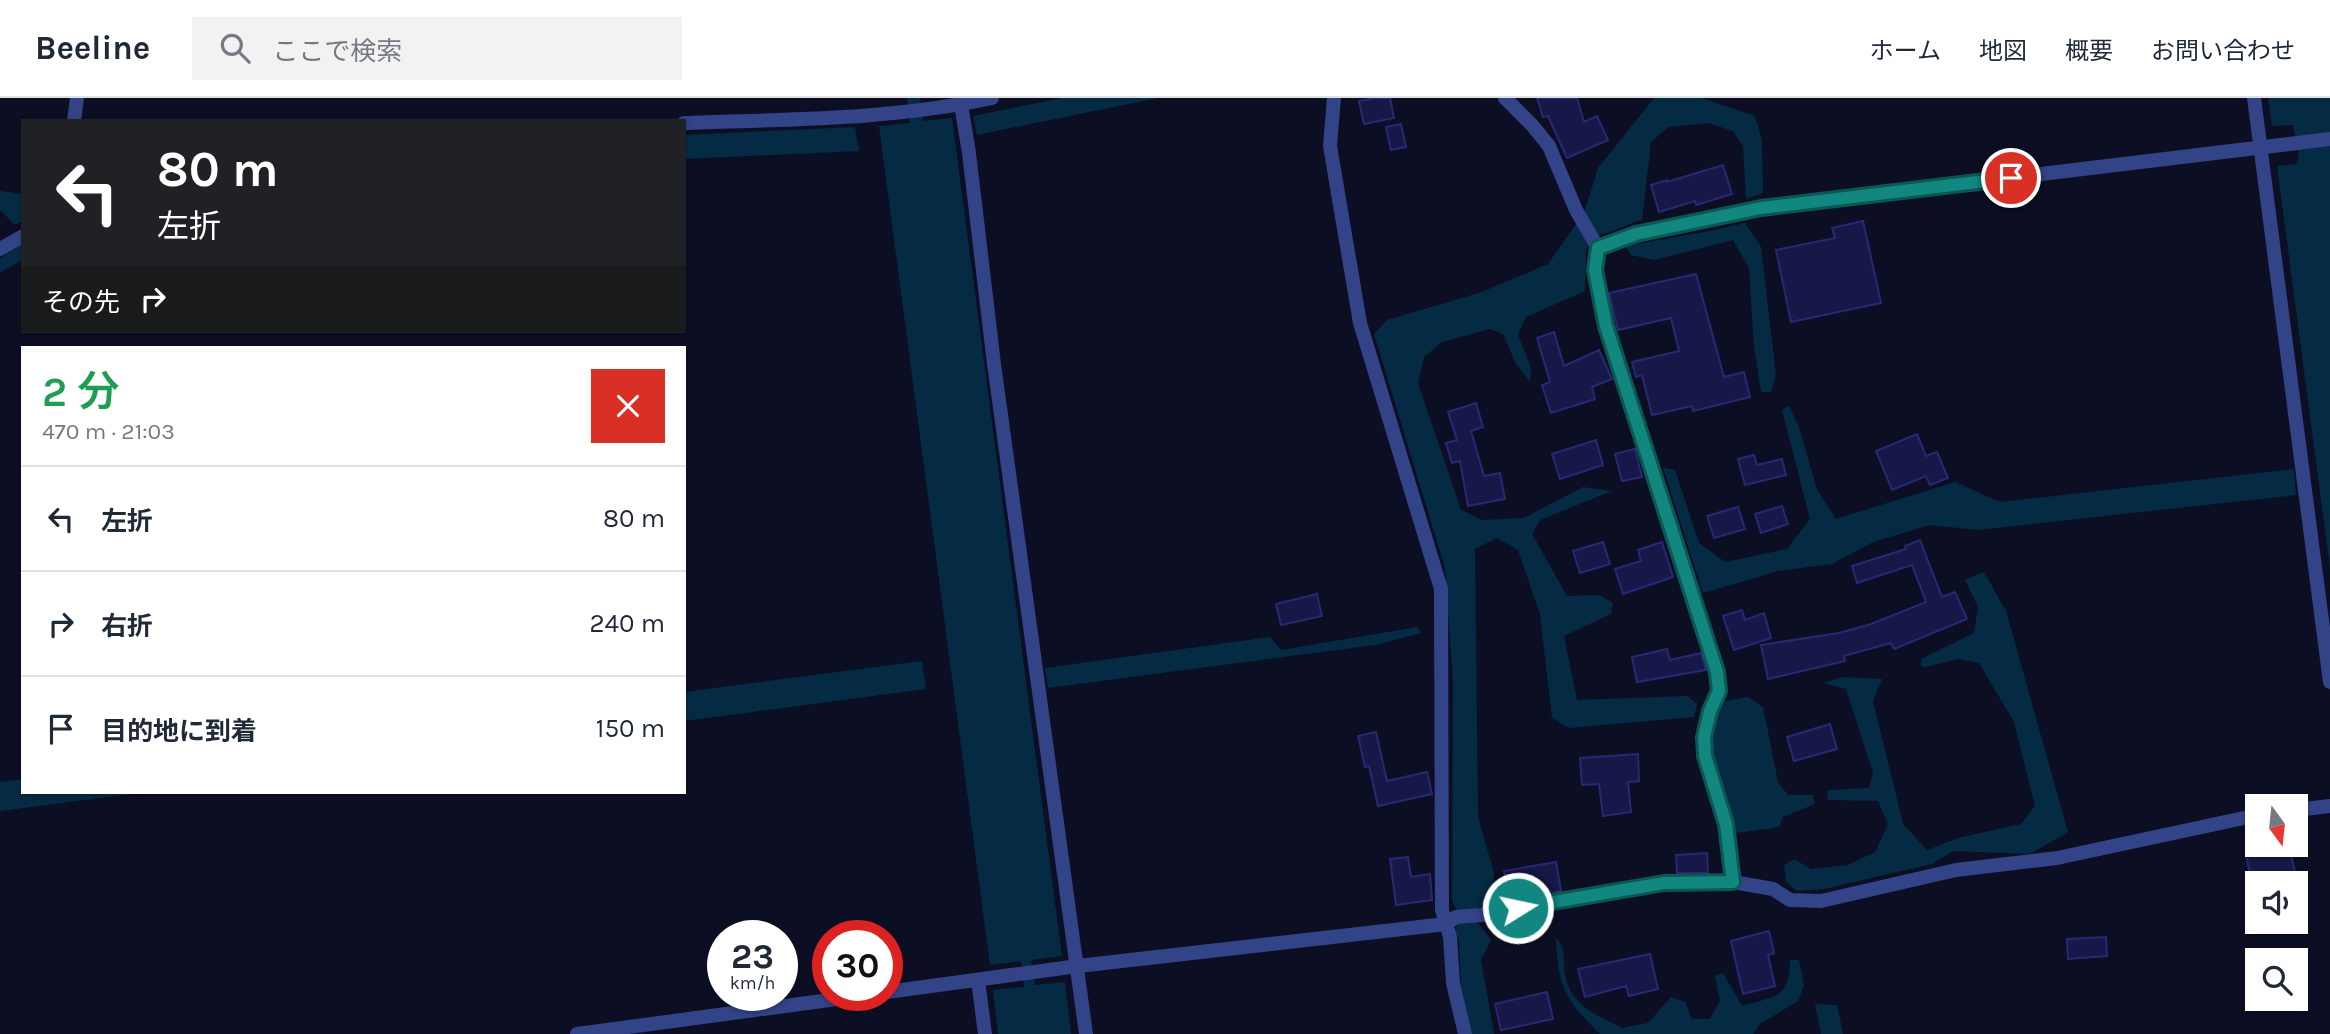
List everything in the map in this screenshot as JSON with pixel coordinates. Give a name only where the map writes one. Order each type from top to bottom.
[{"type":"street","points":[[74,119],[77,98]]},
{"type":"street","points":[[686,123],[865,116],[992,98]]},
{"type":"street","points":[[1334,98],[1330,146],[1360,323],[1441,589],[1441,910],[1451,920],[1453,983],[1465,1034]]},
{"type":"street","points":[[1506,98],[1549,146],[1576,210],[1598,248],[1595,270],[1606,326],[1717,672],[1719,691],[1710,711],[1704,737],[1705,756],[1726,824],[1733,882]]},
{"type":"street","points":[[2254,98],[2330,682]]},
{"type":"street","points":[[960,101],[1086,1034]]},
{"type":"street","points":[[1598,248],[1636,234],[1761,208],[2330,139]]},
{"type":"street","points":[[0,249],[21,237]]},
{"type":"street","points":[[2308,809],[2330,806]]},
{"type":"street","points":[[903,990],[1451,920],[1664,883],[1733,882],[1773,889],[1790,900],[1821,901],[1956,870],[2057,858],[2245,818]]},
{"type":"street","points":[[978,980],[985,1034]]},
{"type":"street","points":[[577,1034],[812,1002]]},
{"type":"water","points":[[907,98],[920,98],[923,121],[952,118],[1062,956],[1031,960],[1035,985],[1065,982],[1071,1034],[998,1034],[993,990],[1024,987],[1021,961],[990,965],[879,126],[910,123]]},
{"type":"water","points":[[1062,98],[1158,98],[977,135],[973,116]]},
{"type":"water","points":[[1654,98],[1702,98],[1755,116],[1762,140],[1763,193],[1746,199],[1743,146],[1733,131],[1708,123],[1668,127],[1651,142],[1642,220],[1593,236],[1586,250],[1585,291],[1526,317],[1518,335],[1531,368],[1530,382],[1516,364],[1503,334],[1490,329],[1442,342],[1424,357],[1418,383],[1461,510],[1482,520],[1524,518],[1583,487],[1612,491],[1540,520],[1532,534],[1567,596],[1599,595],[1613,603],[1611,614],[1564,636],[1577,700],[1688,696],[1697,704],[1694,717],[1569,728],[1552,718],[1540,614],[1518,550],[1497,538],[1475,549],[1478,817],[1494,873],[1492,906],[1476,911],[1476,920],[1491,940],[1481,960],[1494,1034],[1472,1034],[1461,985],[1459,940],[1455,930],[1458,916],[1452,901],[1453,681],[1445,568],[1374,334],[1387,320],[1482,292],[1548,264],[1584,213],[1598,168]]},
{"type":"water","points":[[2268,98],[2330,98],[2330,568],[2277,166],[2296,164],[2299,156],[2293,125],[2272,126]]},
{"type":"water","points":[[855,127],[859,151],[686,159],[686,135]]},
{"type":"water","points":[[0,191],[21,194],[21,221],[15,225],[0,210]]},
{"type":"water","points":[[1745,223],[1761,247],[1776,375],[1771,392],[1761,392],[1754,345],[1749,268],[1733,240],[1654,260],[1631,255],[1625,246]]},
{"type":"water","points":[[21,245],[21,260],[0,273],[0,258]]},
{"type":"water","points":[[1789,406],[1799,427],[1817,490],[1836,519],[1955,482],[2000,502],[2294,469],[2296,495],[1978,530],[1930,525],[1873,542],[1832,564],[1778,571],[1703,593],[1663,468],[1675,470],[1699,543],[1725,562],[1787,549],[1810,519],[1782,410]]},
{"type":"water","points":[[1984,572],[2006,611],[2068,832],[2030,854],[1953,851],[1932,864],[1824,889],[1797,891],[1786,882],[1784,865],[1794,859],[1811,869],[1848,865],[1875,852],[1888,824],[1878,801],[1827,800],[1828,790],[1869,788],[1873,773],[1846,689],[1823,683],[1842,677],[1882,679],[1873,701],[1903,824],[1927,850],[1958,838],[2021,824],[2035,806],[2014,722],[1979,663],[1958,659],[1921,666],[1921,659],[1974,633],[1978,607],[1965,580]]},
{"type":"water","points":[[1418,627],[1421,633],[1375,645],[1048,688],[1045,668],[1270,637],[1281,650]]},
{"type":"water","points":[[922,661],[926,689],[686,721],[686,692]]},
{"type":"water","points":[[1748,697],[1763,707],[1778,782],[1788,795],[1813,795],[1815,804],[1783,817],[1779,827],[1736,833],[1711,754],[1710,735],[1719,702]]},
{"type":"water","points":[[21,779],[21,794],[131,794],[0,811],[0,782]]},
{"type":"water","points":[[1556,938],[1564,953],[1566,979],[1575,997],[1588,1010],[1622,1028],[1648,1023],[1671,997],[1685,1002],[1692,1019],[1710,1019],[1720,1001],[1715,976],[1723,973],[1742,1006],[1778,994],[1787,982],[1790,960],[1799,960],[1804,986],[1798,1001],[1760,1024],[1753,1034],[1600,1034],[1579,1012],[1566,992],[1559,969]]},
{"type":"water","points":[[1815,1004],[1837,1005],[1843,1034],[1821,1034]]},
{"type":"building","points":[[1390,98],[1394,118],[1364,124],[1359,101]]},
{"type":"building","points":[[1537,98],[1577,98],[1584,122],[1597,116],[1608,140],[1567,158],[1548,116],[1543,117]]},
{"type":"building","points":[[1401,124],[1406,147],[1391,150],[1386,127]]},
{"type":"building","points":[[1723,165],[1732,194],[1659,212],[1651,185]]},
{"type":"building","points":[[1863,221],[1881,303],[1791,322],[1776,250],[1835,238],[1832,228]]},
{"type":"building","points":[[1696,274],[1724,377],[1744,372],[1750,397],[1693,411],[1692,406],[1652,415],[1642,375],[1636,377],[1632,362],[1679,351],[1671,318],[1618,330],[1609,293]]},
{"type":"building","points":[[1554,332],[1564,366],[1599,350],[1612,379],[1592,387],[1595,399],[1551,413],[1542,385],[1550,382],[1537,338]]},
{"type":"building","points":[[1476,403],[1483,427],[1471,431],[1484,476],[1500,473],[1505,499],[1468,506],[1460,461],[1452,463],[1446,443],[1457,440],[1448,412]]},
{"type":"building","points":[[1917,434],[1926,456],[1937,452],[1948,478],[1930,485],[1926,476],[1892,490],[1876,451]]},
{"type":"building","points":[[1596,440],[1603,465],[1560,479],[1552,454]]},
{"type":"building","points":[[1635,449],[1642,477],[1622,481],[1615,454]]},
{"type":"building","points":[[1754,455],[1757,465],[1782,459],[1786,475],[1745,485],[1738,459]]},
{"type":"building","points":[[1782,506],[1788,524],[1761,533],[1755,514]]},
{"type":"building","points":[[1738,507],[1745,529],[1714,538],[1707,516]]},
{"type":"building","points":[[1920,540],[1942,597],[1955,592],[1967,619],[1894,649],[1891,643],[1844,656],[1845,661],[1768,679],[1761,645],[1839,633],[1871,624],[1926,602],[1912,565],[1857,583],[1852,566],[1906,549],[1905,546]]},
{"type":"building","points":[[1603,542],[1610,564],[1580,573],[1573,551]]},
{"type":"building","points":[[1662,542],[1673,577],[1623,594],[1615,569],[1641,561],[1638,550]]},
{"type":"building","points":[[1317,594],[1322,616],[1281,625],[1276,604]]},
{"type":"building","points":[[1742,610],[1745,620],[1764,613],[1771,638],[1734,650],[1723,616]]},
{"type":"building","points":[[1667,649],[1670,660],[1701,653],[1706,670],[1637,682],[1632,657]]},
{"type":"building","points":[[1830,724],[1837,749],[1794,761],[1787,737]]},
{"type":"building","points":[[1376,732],[1387,781],[1427,772],[1432,794],[1378,806],[1369,766],[1365,767],[1358,736]]},
{"type":"building","points":[[1638,754],[1639,781],[1628,782],[1631,812],[1603,816],[1599,784],[1582,785],[1580,758]]},
{"type":"building","points":[[1707,853],[1708,873],[1677,873],[1676,855]]},
{"type":"building","points":[[1408,857],[1411,877],[1430,874],[1432,900],[1396,905],[1390,859]]},
{"type":"building","points":[[2247,858],[2292,858],[2295,871],[2249,871]]},
{"type":"building","points":[[1556,862],[1561,891],[1509,900],[1504,871]]},
{"type":"building","points":[[1769,931],[1774,953],[1768,955],[1775,986],[1743,994],[1731,941]]},
{"type":"building","points":[[2106,937],[2107,956],[2068,959],[2067,939]]},
{"type":"building","points":[[1650,954],[1658,989],[1629,996],[1626,986],[1585,997],[1578,969]]},
{"type":"building","points":[[1547,992],[1553,1019],[1501,1030],[1495,1004]]},
{"type":"route","points":[[1518,908],[1664,883],[1733,882],[1726,824],[1705,756],[1704,737],[1710,711],[1719,691],[1717,672],[1606,326],[1595,270],[1598,248],[1636,234],[1761,208],[2011,178]]}]
